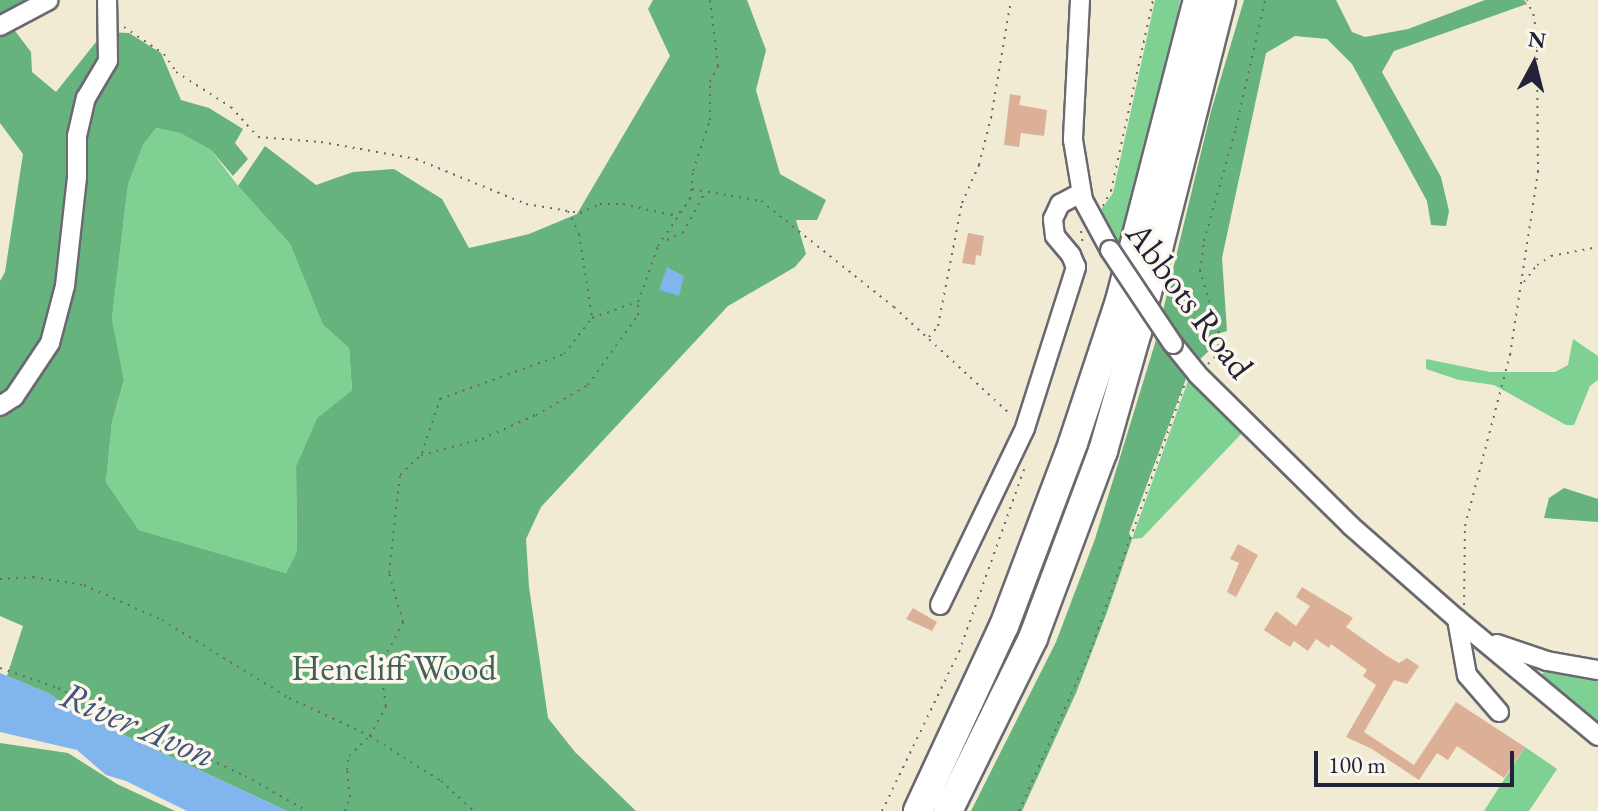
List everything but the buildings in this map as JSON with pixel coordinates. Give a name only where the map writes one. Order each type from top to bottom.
[{"type":"highway","points":[[918,811],[1004,626],[1073,443],[1120,301],[1198,0]]},
{"type":"highway","points":[[948,811],[1033,638],[1103,451],[1141,317],[1221,0]]},
{"type":"street","points":[[0,26],[49,0]]},
{"type":"street","name":"Abbots Road","points":[[1080,0],[1073,140],[1081,193],[1090,218],[1173,344],[1195,372],[1351,526],[1598,736]]},
{"type":"street","points":[[0,406],[14,397],[50,343],[65,286],[77,177],[77,136],[86,98],[108,61],[107,2]]},
{"type":"street","points":[[940,605],[1025,428],[1076,267],[1055,236],[1053,219],[1060,204],[1081,193]]},
{"type":"street","points":[[1457,619],[1467,675],[1499,712]]},
{"type":"street","points":[[1473,632],[1547,661],[1598,670]]},
{"type":"street","points":[[1532,680],[1531,673],[1547,661]]},
{"type":"path","points":[[665,241],[693,189],[710,120],[710,82],[718,66],[710,0]]},
{"type":"path","points":[[928,337],[938,326],[962,203],[979,165],[991,118],[1011,0]]},
{"type":"path","points":[[1019,811],[1090,652],[1178,396],[1195,372],[1218,354],[1219,333],[1200,271],[1204,241],[1236,128],[1265,0]]},
{"type":"path","points":[[1457,619],[1464,605],[1464,540],[1469,506],[1500,399],[1524,283],[1538,172],[1537,48],[1534,16],[1527,0]]},
{"type":"path","points":[[107,2],[128,30],[164,54],[176,72],[231,107],[258,137],[321,142],[416,159],[526,204],[580,213],[600,204],[623,204],[671,215],[684,210]]},
{"type":"path","points":[[693,189],[704,193],[719,191],[761,201],[928,337],[1025,428]]},
{"type":"path","points":[[421,455],[482,439],[536,415],[588,385],[638,315],[638,302],[658,246],[683,233],[704,193]]},
{"type":"path","points":[[567,210],[579,234],[592,318]]},
{"type":"path","points":[[1524,283],[1537,265],[1551,256],[1598,247]]},
{"type":"path","points":[[345,811],[350,797],[349,756],[370,736],[386,706],[380,666],[403,622],[389,573],[400,475],[421,455],[440,399],[564,354],[592,318],[638,302]]},
{"type":"path","points":[[0,579],[33,577],[84,585],[162,620],[289,698],[370,736],[441,781],[474,811]]},
{"type":"path","points":[[0,668],[58,688],[245,776],[307,811]]},
{"type":"green space","name":"Hencliff Wood","points":[[0,0],[38,0],[6,19],[31,52],[32,72],[56,92],[104,32],[129,33],[161,53],[181,100],[209,108],[243,129],[235,143],[248,159],[233,176],[211,150],[180,133],[156,128],[143,145],[128,185],[112,318],[124,381],[112,422],[106,482],[139,530],[286,573],[297,552],[296,466],[317,418],[352,390],[349,348],[323,325],[290,244],[238,186],[265,146],[316,185],[353,172],[394,169],[442,199],[469,248],[529,234],[577,214],[670,56],[648,9],[653,0],[747,0],[766,50],[756,90],[780,174],[826,200],[817,220],[796,220],[806,254],[795,267],[728,306],[541,507],[526,539],[529,587],[548,718],[575,752],[636,811],[287,811],[72,711],[50,694],[7,676],[23,626],[0,616],[0,281],[5,272],[23,154],[0,123]]},
{"type":"green space","points":[[1155,0],[1180,0],[1164,104],[1125,252],[1098,214],[1113,193]]},
{"type":"green space","points":[[1244,0],[1336,0],[1352,32],[1365,37],[1408,29],[1485,0],[1524,0],[1527,4],[1394,51],[1382,72],[1441,177],[1449,211],[1446,226],[1431,225],[1427,201],[1352,64],[1327,39],[1295,36],[1266,53],[1222,258],[1227,331],[1210,336],[1210,350],[1197,362],[1176,338],[1169,356],[1187,376],[1129,533],[1132,539],[1107,612],[1076,693],[1022,811],[971,811],[1056,642],[1095,539],[1156,340],[1211,111]]},
{"type":"green space","points":[[156,128],[180,133],[211,150],[238,186],[290,244],[323,325],[349,348],[352,390],[317,418],[296,466],[297,553],[286,573],[139,530],[106,482],[112,422],[124,382],[112,318],[128,185],[143,145]]},
{"type":"green space","points":[[1573,339],[1598,356],[1598,380],[1590,386],[1574,425],[1566,425],[1494,385],[1459,380],[1426,369],[1426,359],[1490,372],[1555,372],[1568,365]]},
{"type":"green space","points":[[1189,378],[1243,432],[1142,538],[1132,539]]},
{"type":"green space","points":[[1564,488],[1598,499],[1598,522],[1544,518],[1549,498]]},
{"type":"green space","points":[[1548,668],[1598,678],[1598,728],[1539,677]]},
{"type":"green space","points":[[0,743],[68,753],[117,784],[175,811],[0,811]]},
{"type":"green space","points":[[1525,747],[1557,769],[1529,811],[1484,811]]},
{"type":"water","points":[[667,267],[684,276],[679,296],[659,290]]},
{"type":"water","points":[[0,673],[50,694],[72,711],[287,811],[187,811],[126,781],[106,775],[77,750],[0,732]]},
{"type":"water label","name":"River Avon","points":[[138,724]]}]
